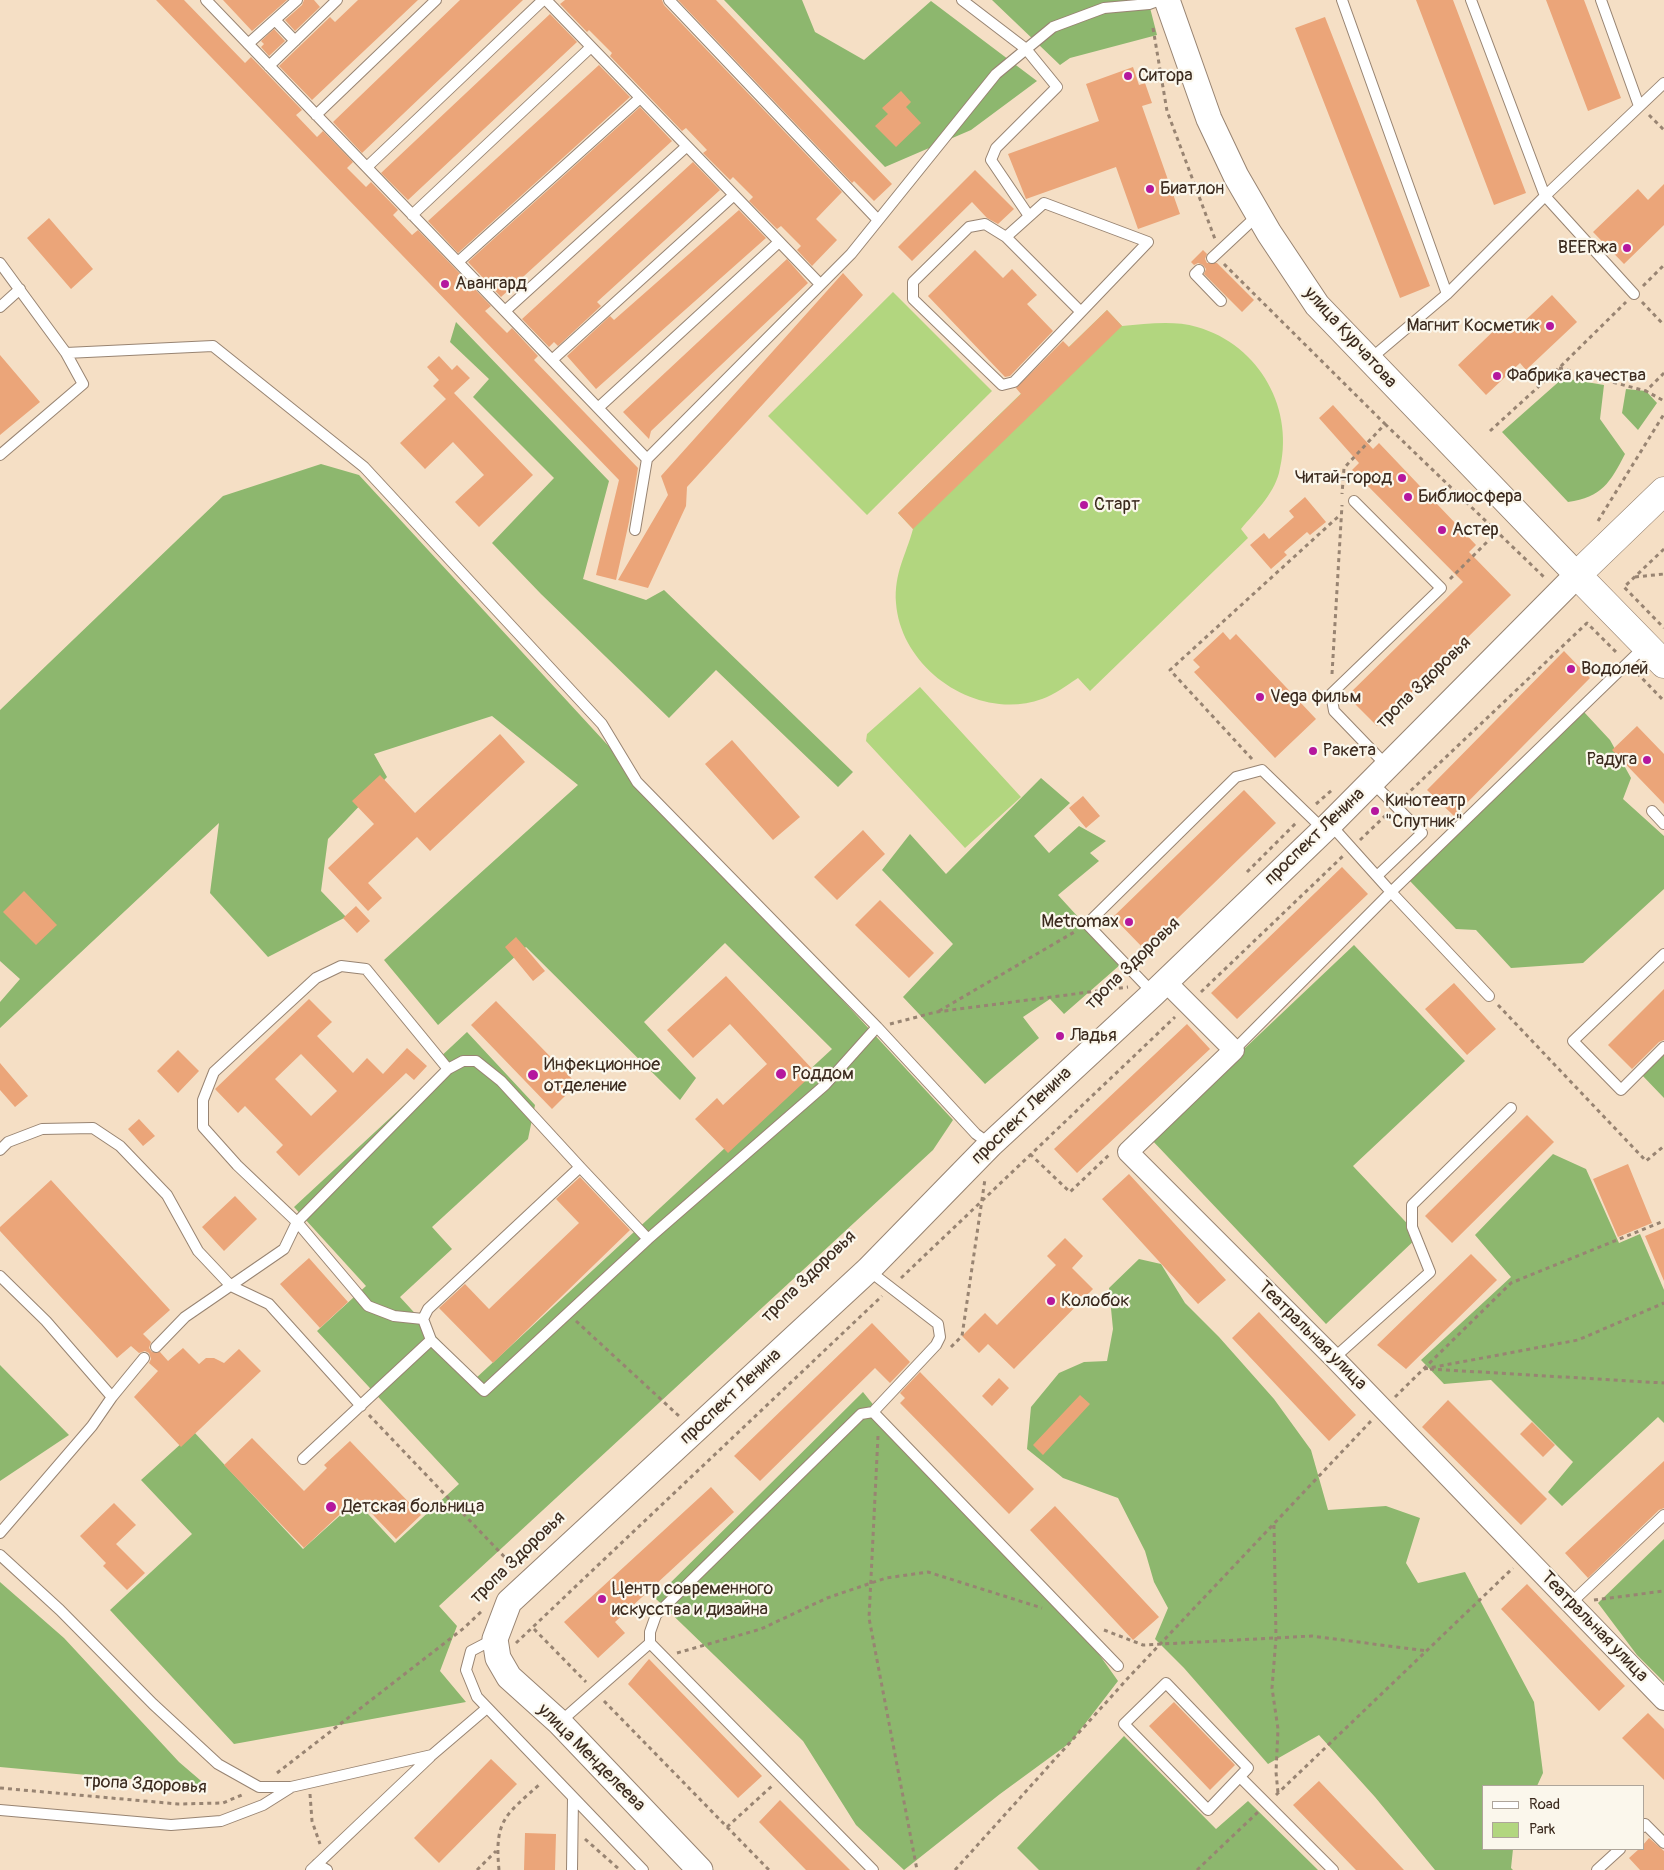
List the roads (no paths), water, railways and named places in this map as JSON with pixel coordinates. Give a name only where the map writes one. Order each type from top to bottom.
[{"type":"main road","name":"проспект Ленина","points":[[1577,575],[1664,491]]},
{"type":"main road","points":[[1577,575],[1658,646]]},
{"type":"street","name":"улица Курчатова","points":[[1158,2],[1236,176],[1258,215],[1317,305],[1577,575]]},
{"type":"street","name":"проспект Ленина","points":[[496,1649],[509,1602],[868,1270],[991,1144],[1150,987],[1320,822],[1379,774],[1577,575]]},
{"type":"street","points":[[1150,987],[1188,1003],[1234,1050]]},
{"type":"street","name":"Театральная улица","points":[[1234,1050],[1128,1152],[1383,1408],[1664,1700]]},
{"type":"street","name":"улица Менделеева","points":[[496,1649],[509,1676],[559,1722],[700,1870]]},
{"type":"lane","points":[[248,44],[297,0]]},
{"type":"lane","points":[[316,114],[436,0]]},
{"type":"lane","points":[[367,167],[545,0],[820,284]]},
{"type":"lane","points":[[668,0],[878,220]]},
{"type":"lane","points":[[962,0],[1026,49],[1057,87],[996,148],[991,160],[1029,216]]},
{"type":"lane","points":[[635,530],[647,459],[851,254],[996,74],[1053,26],[1104,8],[1158,2],[1160,0]]},
{"type":"lane","points":[[1342,0],[1447,294]]},
{"type":"lane","points":[[1471,0],[1545,196],[1634,294]]},
{"type":"lane","points":[[1601,0],[1640,106]]},
{"type":"lane","points":[[208,1],[647,459]]},
{"type":"lane","points":[[269,66],[334,1]]},
{"type":"lane","points":[[275,20],[295,41]]},
{"type":"lane","points":[[412,215],[591,47]]},
{"type":"lane","points":[[1368,360],[1447,294],[1545,196],[1664,83]]},
{"type":"lane","points":[[458,262],[640,98]]},
{"type":"lane","points":[[505,311],[687,146]]},
{"type":"lane","points":[[552,360],[734,195]]},
{"type":"lane","points":[[1006,237],[1044,203],[1148,242],[1081,312],[1014,382],[1002,385],[914,299],[913,282],[969,227],[985,224],[1006,237],[1081,312]]},
{"type":"lane","points":[[1216,255],[1258,215]]},
{"type":"lane","points":[[598,408],[779,242]]},
{"type":"lane","points":[[0,263],[66,353],[82,384],[0,455]]},
{"type":"lane","points":[[1199,270],[1195,274],[1221,301]]},
{"type":"lane","points":[[0,307],[20,289]]},
{"type":"lane","points":[[66,353],[213,346],[364,467],[602,724],[637,782],[877,1027],[976,1134],[991,1144]]},
{"type":"lane","points":[[1354,501],[1441,588],[1330,694],[1334,711],[1379,774],[1395,806],[1422,833],[1377,876]]},
{"type":"lane","points":[[1234,1050],[1391,892],[1658,646]]},
{"type":"lane","points":[[1150,987],[1088,924],[1236,776],[1262,770],[1351,848],[1489,996]]},
{"type":"lane","points":[[1652,811],[1664,824]]},
{"type":"lane","points":[[1664,954],[1573,1041],[1621,1090],[1664,1046]]},
{"type":"lane","points":[[423,1319],[394,1316],[368,1306],[297,1222],[237,1165],[204,1127],[203,1100],[214,1072],[316,978],[341,966],[366,970],[448,1069]]},
{"type":"lane","points":[[580,1167],[428,1309],[423,1319],[431,1340],[484,1391],[648,1239],[825,1085],[877,1027]]},
{"type":"lane","points":[[156,1347],[185,1317],[284,1249],[297,1222],[448,1069],[463,1061],[476,1061],[501,1081],[648,1239]]},
{"type":"lane","points":[[1334,1358],[1430,1272],[1412,1227],[1412,1205],[1511,1108]]},
{"type":"lane","points":[[0,1150],[8,1142],[42,1129],[94,1128],[120,1146],[167,1195],[198,1251],[231,1286],[269,1304],[361,1406]]},
{"type":"lane","points":[[868,1270],[938,1324],[940,1337],[936,1345],[876,1415]]},
{"type":"lane","points":[[0,1276],[46,1320],[112,1397]]},
{"type":"lane","points":[[303,1459],[431,1340]]},
{"type":"lane","points":[[0,1534],[92,1426],[112,1397],[144,1358]]},
{"type":"lane","points":[[873,1870],[650,1643],[650,1632],[656,1615],[861,1414],[876,1415],[1118,1666]]},
{"type":"lane","points":[[1571,1604],[1664,1515]]},
{"type":"lane","points":[[0,1555],[60,1610],[153,1704],[218,1764],[259,1787],[291,1787],[432,1755]]},
{"type":"lane","points":[[559,1722],[650,1643]]},
{"type":"lane","points":[[496,1649],[471,1651],[466,1670],[477,1697],[643,1870]]},
{"type":"lane","points":[[1166,1683],[1248,1768],[1240,1777],[1208,1810],[1124,1724],[1166,1683]]},
{"type":"lane","points":[[314,1867],[432,1755],[487,1708]]},
{"type":"lane","points":[[1240,1777],[1333,1870]]},
{"type":"lane","points":[[0,1810],[171,1825],[221,1822],[263,1805],[291,1787]]},
{"type":"lane","points":[[572,1870],[573,1797]]},
{"type":"lane","points":[[1644,1825],[1664,1843]]},
{"type":"lane","points":[[1597,1870],[1619,1850]]},
{"type":"lane","points":[[314,1867],[327,1870]]},
{"type":"place","name":"Ситора","points":[[1128,76]]},
{"type":"place","name":"Биатлон","points":[[1150,189]]},
{"type":"place","name":"BEERжа","points":[[1627,248]]},
{"type":"place","name":"Авангард","points":[[445,284]]},
{"type":"place","name":"Магнит Косметик","points":[[1550,326]]},
{"type":"place","name":"Фабрика качества","points":[[1497,376]]},
{"type":"place","name":"Читай-город","points":[[1402,478]]},
{"type":"place","name":"Библиосфера","points":[[1408,497]]},
{"type":"place","name":"Старт","points":[[1084,505]]},
{"type":"place","name":"Астер","points":[[1442,530]]},
{"type":"place","name":"Водолей","points":[[1571,669]]},
{"type":"place","name":"Vega фильм","points":[[1260,697]]},
{"type":"place","name":"Ракета","points":[[1313,751]]},
{"type":"place","name":"Радуга","points":[[1647,760]]},
{"type":"place","name":"Кинотеатр \"Спутник\"","points":[[1375,811]]},
{"type":"place","name":"Metromax","points":[[1129,922]]},
{"type":"place","name":"Ладья","points":[[1060,1036]]},
{"type":"place","name":"Роддом","points":[[781,1074]]},
{"type":"place","name":"Инфекционное отделение","points":[[533,1075]]},
{"type":"place","name":"Колобок","points":[[1051,1301]]},
{"type":"place","name":"Детская больница","points":[[331,1507]]},
{"type":"place","name":"Центр современного искусства и дизайна","points":[[602,1599]]}]
